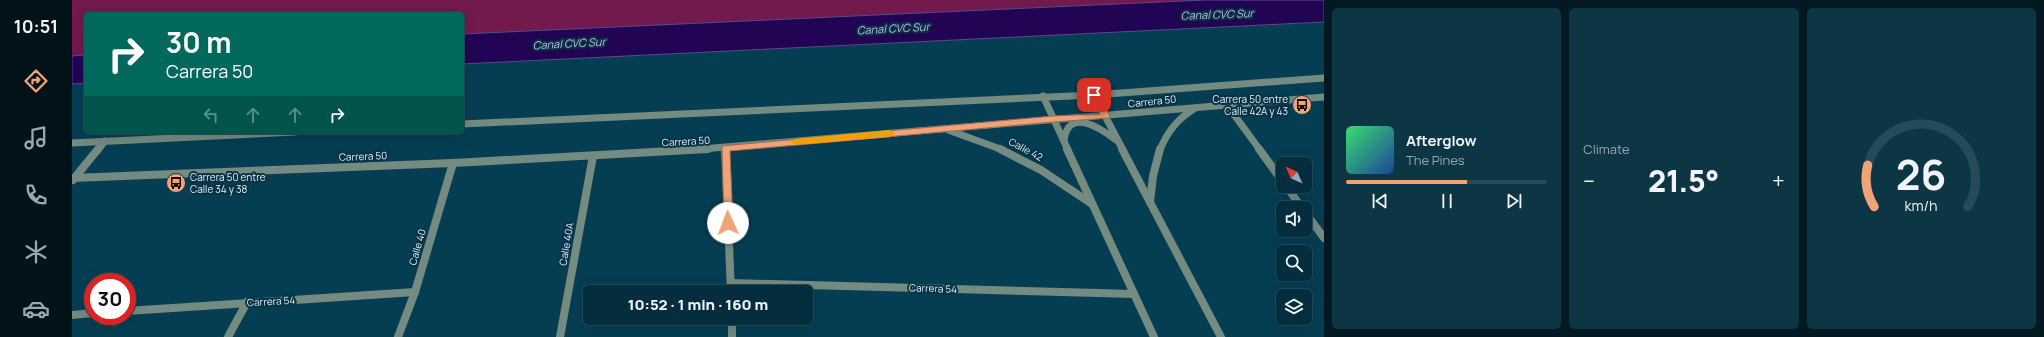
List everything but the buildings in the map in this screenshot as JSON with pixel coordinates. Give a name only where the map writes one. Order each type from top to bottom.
[{"type":"street","name":"Carrera 50","points":[[464,124],[1043,96],[1094,95],[1324,78]]},
{"type":"street","points":[[1094,95],[1220,337]]},
{"type":"street","points":[[1043,96],[1154,337]]},
{"type":"street","name":"Carrera 50","points":[[73,179],[593,156],[725,148],[1324,97]]},
{"type":"street","points":[[1227,105],[1276,172]]},
{"type":"street","points":[[1150,203],[1153,174],[1162,144],[1179,118],[1199,107]]},
{"type":"street","points":[[1064,144],[1065,131],[1072,124],[1078,122],[1100,128],[1120,144]]},
{"type":"street","name":"Calle 42","points":[[942,129],[964,134],[1019,157],[1046,172],[1093,205]]},
{"type":"street","points":[[72,143],[253,134]]},
{"type":"street","points":[[73,179],[105,141]]},
{"type":"street","points":[[725,148],[731,285]]},
{"type":"street","name":"Calle 40A","points":[[560,337],[593,156]]},
{"type":"street","name":"Calle 40","points":[[398,337],[415,292],[453,162]]},
{"type":"street","points":[[1312,222],[1324,238]]},
{"type":"street","name":"Carrera 54","points":[[813,288],[1134,294]]},
{"type":"street","name":"Carrera 54","points":[[136,309],[415,292]]},
{"type":"street","points":[[228,337],[247,302]]},
{"type":"street","points":[[72,315],[84,314]]},
{"type":"street","points":[[732,325],[732,337]]},
{"type":"shaded area","points":[[72,0],[1204,0],[464,34],[464,12],[84,12],[84,55],[72,56]]},
{"type":"water","name":"Canal CVC Sur","points":[[1204,0],[1324,0],[1324,22],[464,64],[464,34]]},
{"type":"water","points":[[84,55],[84,83],[72,84],[72,56]]},
{"type":"slow traffic","points":[[795,142],[890,133]]},
{"type":"place","name":"Carrera 50 entre Calle 42A y 43","points":[[1302,105]]},
{"type":"place","name":"Carrera 50 entre Calle 34 y 38","points":[[176,183]]},
{"type":"route","points":[[728,223],[725,148],[1053,119],[1105,116],[1094,95]]}]
